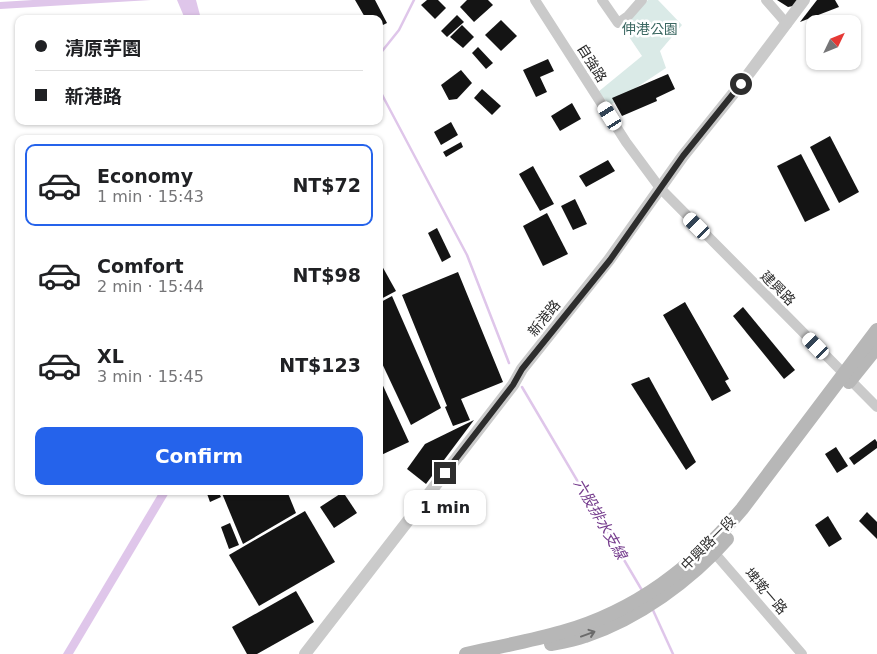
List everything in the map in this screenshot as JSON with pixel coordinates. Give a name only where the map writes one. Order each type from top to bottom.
[{"type":"main road","name":"中興路一段","points":[[506,654],[585,636],[614,623],[669,593],[750,512],[847,377],[877,330]]},
{"type":"main road","name":"中興路一段","points":[[847,377],[877,346]]},
{"type":"main road","name":"中興路一段","points":[[466,654],[563,632],[610,615],[661,586],[711,550]]},
{"type":"street","name":"自強路","points":[[535,0],[626,142],[660,188]]},
{"type":"street","points":[[602,0],[618,23],[628,16],[642,0]]},
{"type":"street","points":[[766,0],[786,24]]},
{"type":"street","name":"新港路","points":[[306,654],[507,393],[522,369],[610,260],[683,156],[804,0]]},
{"type":"street","name":"建興路","points":[[660,188],[877,406]]},
{"type":"street","name":"埤墘一路","points":[[711,550],[802,654]]},
{"type":"green space","name":"伸港公園","points":[[648,0],[658,0],[682,25],[660,51],[666,68],[610,105],[598,92],[642,56],[621,25]]},
{"type":"shaded area","points":[[33,0],[151,0],[0,9],[0,2]]},
{"type":"shaded area","points":[[177,0],[196,0],[200,15],[183,15]]},
{"type":"shaded area","points":[[158,495],[168,495],[73,654],[63,654]]},
{"type":"building","points":[[355,0],[375,0],[383,15],[364,15]]},
{"type":"building","points":[[427,0],[438,0],[446,8],[435,19],[421,5]]},
{"type":"building","points":[[467,0],[488,0],[493,5],[474,22],[460,7]]},
{"type":"building","points":[[777,0],[799,0],[793,6],[788,7]]},
{"type":"building","points":[[817,0],[835,0],[839,7],[818,15],[806,15],[806,20],[800,22]]},
{"type":"building","points":[[383,15],[387,23],[383,25]]},
{"type":"building","points":[[457,15],[464,22],[447,37],[441,31]]},
{"type":"building","points":[[501,20],[517,36],[501,51],[485,35]]},
{"type":"building","points":[[462,25],[474,37],[463,48],[450,37]]},
{"type":"building","points":[[478,47],[493,63],[486,69],[472,53]]},
{"type":"building","points":[[548,59],[554,71],[540,77],[547,92],[536,97],[523,70]]},
{"type":"building","points":[[461,70],[472,83],[457,99],[449,100],[441,85]]},
{"type":"building","points":[[668,74],[675,89],[656,98],[657,101],[622,116],[612,98]]},
{"type":"building","points":[[482,89],[501,106],[492,115],[474,98]]},
{"type":"building","points":[[572,103],[581,119],[560,131],[551,116]]},
{"type":"building","points":[[451,122],[458,135],[441,145],[434,132]]},
{"type":"building","points":[[830,136],[859,192],[839,203],[810,147]]},
{"type":"building","points":[[461,142],[463,147],[446,157],[443,152]]},
{"type":"building","points":[[801,154],[830,210],[805,222],[777,166]]},
{"type":"building","points":[[608,160],[615,171],[586,187],[579,176]]},
{"type":"building","points":[[533,166],[554,204],[540,211],[519,174]]},
{"type":"building","points":[[575,199],[587,224],[573,230],[561,206]]},
{"type":"building","points":[[547,213],[568,254],[543,266],[523,226]]},
{"type":"building","points":[[437,228],[451,257],[442,262],[428,233]]},
{"type":"building","points":[[383,268],[396,291],[383,298]]},
{"type":"building","points":[[458,272],[503,382],[461,399],[470,420],[453,426],[445,407],[447,406],[402,295]]},
{"type":"building","points":[[392,296],[441,408],[411,425],[383,366],[383,301]]},
{"type":"building","points":[[685,302],[729,379],[725,381],[731,391],[712,401],[663,315]]},
{"type":"building","points":[[743,307],[795,370],[784,379],[733,316]]},
{"type":"building","points":[[649,377],[696,462],[686,470],[631,384]]},
{"type":"building","points":[[383,386],[409,442],[383,454]]},
{"type":"building","points":[[474,420],[426,484],[407,469],[425,444]]},
{"type":"building","points":[[875,439],[877,448],[854,465],[849,458]]},
{"type":"building","points":[[836,447],[848,466],[837,473],[825,454]]},
{"type":"building","points":[[207,495],[220,495],[221,497],[210,502]]},
{"type":"building","points":[[223,495],[289,495],[296,513],[243,544]]},
{"type":"building","points":[[338,495],[345,495],[357,513],[334,528],[320,507]]},
{"type":"building","points":[[305,511],[335,562],[259,606],[229,555]]},
{"type":"building","points":[[867,512],[877,522],[877,539],[859,521]]},
{"type":"building","points":[[828,516],[842,539],[829,547],[815,525]]},
{"type":"building","points":[[230,523],[239,545],[229,549],[221,527]]},
{"type":"building","points":[[296,591],[314,622],[257,654],[247,654],[232,627]]},
{"type":"waterway","points":[[383,50],[399,30],[414,0]]},
{"type":"waterway","points":[[383,97],[467,255],[509,363]]},
{"type":"waterway","name":"六股排水支線","points":[[522,387],[643,592]]},
{"type":"waterway","name":"六股排水支線","points":[[652,608],[673,654]]},
{"type":"route","points":[[445,473],[513,385],[522,369],[610,260],[683,156],[741,84]]}]
